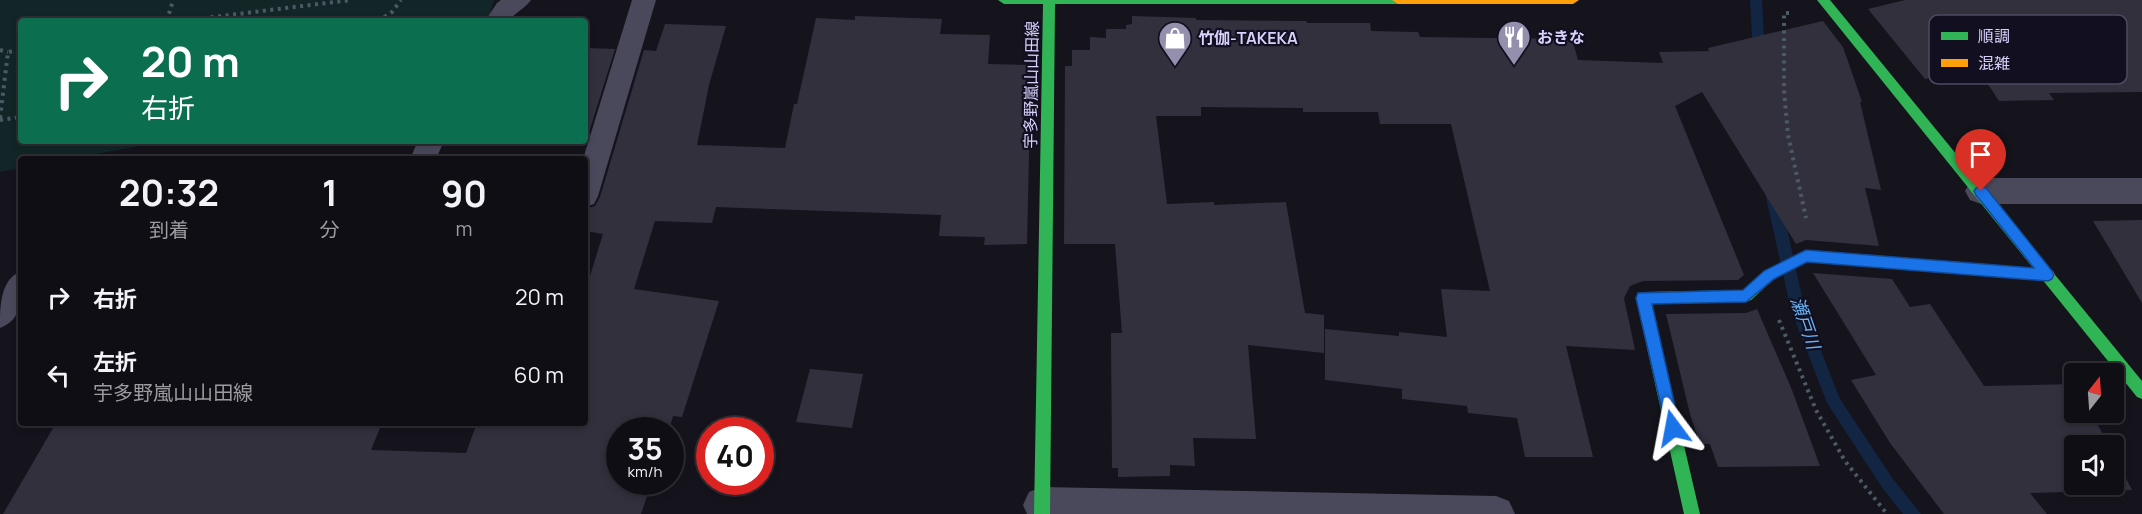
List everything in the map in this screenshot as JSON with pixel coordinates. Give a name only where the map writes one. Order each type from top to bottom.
[{"type":"main road","points":[[1004,0],[1049,0]]},
{"type":"main road","name":"宇多野嵐山山田線","points":[[1042,509],[1049,0],[1573,0]]},
{"type":"main road","points":[[1823,0],[1981,191],[2142,392]]},
{"type":"main road","points":[[1692,514],[1643,298],[1746,296],[1765,279],[1810,256],[2048,275]]},
{"type":"street","points":[[1981,191],[2142,191]]},
{"type":"street","points":[[1042,509],[1496,514]]},
{"type":"lane","points":[[499,18],[505,9],[519,0]]},
{"type":"lane","points":[[588,186],[644,0]]},
{"type":"lane","points":[[0,316],[18,288]]},
{"type":"path","points":[[168,18],[173,0]]},
{"type":"path","points":[[205,18],[351,0]]},
{"type":"path","points":[[383,18],[392,12],[401,0]]},
{"type":"path","points":[[1798,12],[1784,13],[1784,90],[1788,135],[1810,256]]},
{"type":"path","points":[[0,50],[18,50]]},
{"type":"path","points":[[8,52],[0,119],[18,117]]},
{"type":"path","points":[[1765,279],[1816,410],[1845,461],[1887,514]]},
{"type":"green space","points":[[0,0],[494,0],[489,18],[18,18],[18,144],[150,144],[86,156],[18,156],[18,169],[0,172]]},
{"type":"building","points":[[1905,0],[2142,0],[2142,92],[2049,93],[2054,100],[1999,101],[1988,84],[2127,84],[2127,15],[1929,15],[1929,78],[1925,79],[1868,9]]},
{"type":"building","points":[[855,16],[942,19],[940,34],[990,35],[988,64],[1031,65],[1027,244],[984,245],[985,237],[939,236],[941,215],[716,207],[712,223],[655,221],[634,289],[719,301],[682,417],[606,417],[606,495],[648,495],[641,514],[3,514],[54,426],[381,426],[371,450],[466,453],[476,426],[588,426],[588,282],[603,234],[588,232],[588,208],[595,206],[600,197],[644,50],[656,51],[665,24],[726,26],[709,85],[697,145],[785,148],[816,18],[855,20]]},
{"type":"building","points":[[1132,16],[1196,18],[1196,20],[1370,23],[1371,31],[1418,32],[1420,37],[1572,39],[1578,60],[1663,63],[1659,52],[1709,51],[1708,48],[1823,21],[1843,47],[1862,102],[1860,102],[1881,190],[1865,188],[1879,246],[1806,240],[1796,244],[1702,92],[1675,106],[1744,275],[1738,280],[1643,281],[1630,286],[1624,298],[1635,350],[1566,346],[1593,457],[1525,457],[1517,418],[1468,413],[1467,406],[1402,399],[1402,389],[1325,380],[1325,329],[1399,336],[1399,332],[1447,337],[1441,289],[1490,291],[1451,124],[1380,124],[1378,112],[1303,112],[1303,108],[1201,107],[1201,116],[1156,116],[1167,204],[1286,202],[1305,313],[1324,315],[1324,353],[1248,345],[1256,439],[1193,438],[1195,466],[1170,465],[1170,476],[1118,477],[1118,468],[1112,468],[1111,333],[1122,333],[1115,244],[1064,244],[1065,66],[1072,66],[1072,50],[1090,50],[1090,37],[1106,38],[1106,29],[1126,29],[1126,25],[1132,24]]},
{"type":"building","points":[[588,48],[615,49],[588,135]]},
{"type":"building","points":[[2142,220],[2142,303],[2093,221]]},
{"type":"building","points":[[1813,273],[1892,279],[1910,307],[1930,304],[1984,386],[2064,384],[2064,423],[2097,423],[2103,435],[2064,435],[2064,492],[2030,493],[2047,514],[1944,514],[1890,443],[1851,380],[1876,375]]},
{"type":"building","points":[[1757,309],[1792,390],[1820,466],[1718,467],[1710,444],[1700,444],[1690,414],[1666,314],[1746,313]]},
{"type":"building","points":[[810,369],[863,374],[852,428],[796,422]]},
{"type":"building","points":[[2124,474],[2132,490],[2124,490]]},
{"type":"waterway","name":"瀬戸川","points":[[1756,0],[1759,55]]},
{"type":"waterway","name":"瀬戸川","points":[[1772,193],[1798,310],[1834,403],[1888,484],[1913,514]]},
{"type":"traffic: fast","points":[[1004,0],[1398,0]]},
{"type":"traffic: fast","points":[[1042,514],[1049,0]]},
{"type":"traffic: fast","points":[[1823,0],[2142,392]]},
{"type":"traffic: fast","points":[[1692,514],[1643,298],[1746,296],[1769,275],[1806,256],[1934,266]]},
{"type":"traffic: slow","points":[[1398,0],[1573,0]]},
{"type":"traffic: slow","points":[[1934,266],[2048,275]]},
{"type":"place","name":"おきな","points":[[1514,66]]},
{"type":"place","name":"竹伽-TAKEKA","points":[[1175,67]]},
{"type":"route","points":[[1673,428],[1643,298],[1746,296],[1769,275],[1806,256],[2048,275],[1981,191]]}]
